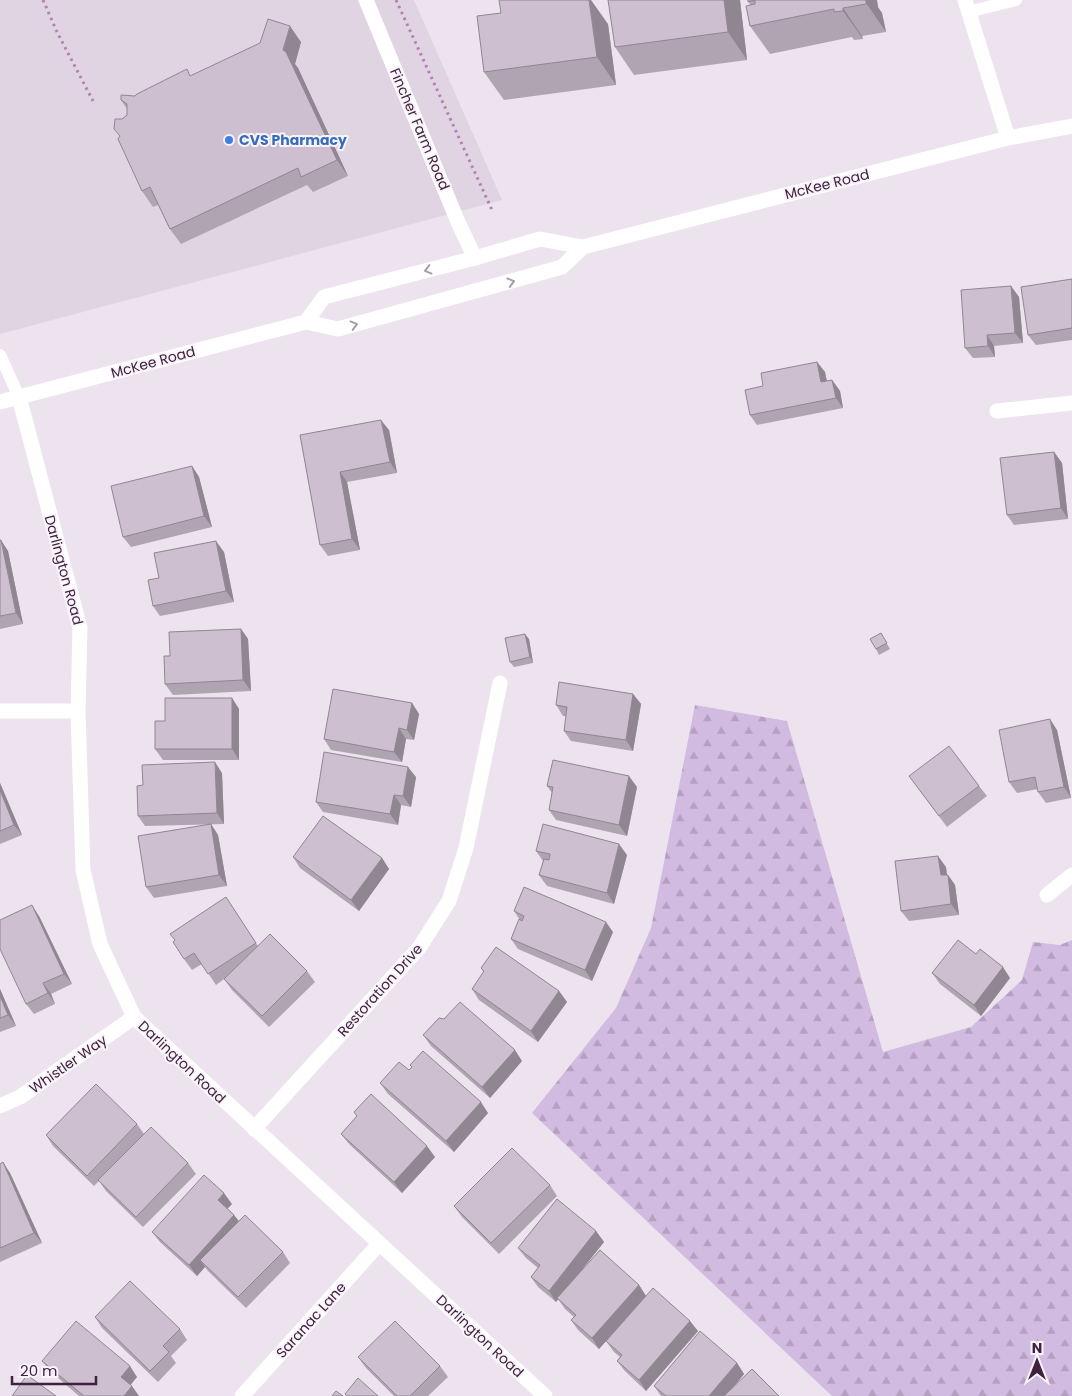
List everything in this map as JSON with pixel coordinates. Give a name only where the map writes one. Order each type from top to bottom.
[{"type":"street","name":"Fincher Farm Road","points":[[366,0],[458,222],[476,258]]},
{"type":"street","points":[[966,6],[1008,138]]},
{"type":"street","name":"McKee Road","points":[[306,322],[324,297],[476,258],[540,239],[584,247],[1008,138],[1072,126]]},
{"type":"street","name":"McKee Road","points":[[0,402],[306,322],[338,330],[562,267],[584,247]]},
{"type":"street","name":"Darlington Road","points":[[19,397],[80,628],[78,711],[83,870],[100,944],[134,1017],[545,1396]]},
{"type":"street","points":[[996,411],[1072,403]]},
{"type":"street","name":"Restoration Drive","points":[[254,1129],[419,948],[448,901],[466,848],[500,683]]},
{"type":"street","points":[[0,711],[78,711]]},
{"type":"street","points":[[1047,895],[1072,875]]},
{"type":"street","name":"Whistler Way","points":[[0,1106],[20,1097],[134,1017]]},
{"type":"street","name":"Saranac Lane","points":[[242,1396],[379,1244]]},
{"type":"lane","points":[[966,6],[1016,0]]},
{"type":"lane","points":[[0,355],[19,397]]},
{"type":"path","points":[[43,0],[57,32],[93,101]]},
{"type":"path","points":[[396,0],[492,210]]},
{"type":"shaded area","points":[[0,0],[414,0],[502,200],[0,334]]},
{"type":"green space","points":[[695,705],[787,721],[883,1052],[971,1027],[1022,980],[1033,942],[1060,945],[1072,940],[1072,1396],[832,1396],[532,1113],[616,1008],[651,928]]},
{"type":"building","points":[[499,0],[589,0],[597,57],[484,72],[477,16],[501,13]]},
{"type":"building","points":[[608,0],[724,0],[728,32],[615,47]]},
{"type":"building","points":[[755,0],[866,0],[866,4],[843,8],[843,11],[834,12],[834,9],[750,26],[746,6],[755,4]]},
{"type":"building","name":"CVS Pharmacy","points":[[268,19],[290,26],[283,50],[286,52],[337,160],[301,177],[298,168],[170,229],[150,187],[142,191],[118,139],[120,136],[114,129],[115,119],[122,119],[127,115],[127,104],[121,100],[121,95],[135,96],[187,69],[190,76],[260,43]]},
{"type":"building","points":[[1072,279],[1072,328],[1028,335],[1021,287]]},
{"type":"building","points":[[1011,286],[1015,333],[987,335],[988,346],[965,348],[961,290]]},
{"type":"building","points":[[817,362],[821,382],[832,380],[836,398],[750,415],[745,390],[763,386],[761,373]]},
{"type":"building","points":[[381,420],[390,462],[340,472],[352,539],[320,545],[300,435]]},
{"type":"building","points":[[1054,452],[1061,508],[1007,515],[1000,458]]},
{"type":"building","points":[[192,466],[204,516],[123,537],[111,486]]},
{"type":"building","points":[[0,540],[16,613],[0,616]]},
{"type":"building","points":[[216,541],[226,591],[153,606],[148,580],[159,578],[154,553]]},
{"type":"building","points":[[241,629],[243,680],[165,684],[164,656],[170,656],[169,632]]},
{"type":"building","points":[[881,633],[887,643],[876,649],[870,639]]},
{"type":"building","points":[[525,634],[530,657],[510,662],[505,638]]},
{"type":"building","points":[[559,682],[633,694],[626,740],[564,731],[567,707],[556,705]]},
{"type":"building","points":[[333,689],[412,703],[407,730],[399,728],[394,752],[324,739]]},
{"type":"building","points":[[165,698],[232,698],[232,749],[155,749],[155,721],[165,721]]},
{"type":"building","points":[[1050,719],[1064,787],[1038,792],[1035,777],[1009,782],[999,730]]},
{"type":"building","points":[[949,746],[979,786],[939,816],[909,776]]},
{"type":"building","points":[[324,752],[408,767],[403,796],[394,795],[390,814],[316,802]]},
{"type":"building","points":[[553,760],[629,776],[619,825],[549,810],[553,787],[547,786]]},
{"type":"building","points":[[215,762],[217,813],[138,816],[137,786],[143,785],[142,765]]},
{"type":"building","points":[[0,790],[14,825],[0,831]]},
{"type":"building","points":[[323,816],[382,858],[351,900],[293,857]]},
{"type":"building","points":[[211,824],[219,875],[146,887],[138,836]]},
{"type":"building","points":[[543,824],[619,844],[607,893],[539,875],[544,859],[549,860],[550,854],[536,851]]},
{"type":"building","points":[[938,856],[941,875],[948,875],[951,904],[901,911],[895,861]]},
{"type":"building","points":[[524,887],[606,922],[585,970],[511,939],[519,919],[522,921],[524,916],[514,911]]},
{"type":"building","points":[[226,897],[256,943],[208,974],[194,953],[184,959],[170,934]]},
{"type":"building","points":[[32,905],[64,974],[43,983],[48,993],[26,1004],[0,949],[0,920]]},
{"type":"building","points":[[270,934],[307,971],[262,1016],[224,979]]},
{"type":"building","points":[[958,940],[976,954],[980,949],[1003,967],[974,1005],[932,973]]},
{"type":"building","points":[[496,947],[559,991],[531,1031],[472,989],[484,971],[481,968]]},
{"type":"building","points":[[0,996],[8,1015],[0,1018]]},
{"type":"building","points":[[460,1002],[515,1050],[482,1087],[423,1035],[439,1018],[444,1019]]},
{"type":"building","points":[[423,1051],[481,1102],[446,1141],[380,1083],[399,1062],[409,1070],[412,1067],[410,1065]]},
{"type":"building","points":[[96,1084],[137,1124],[87,1176],[46,1135]]},
{"type":"building","points":[[371,1094],[427,1146],[394,1182],[341,1134],[357,1116],[354,1112]]},
{"type":"building","points":[[151,1127],[188,1163],[136,1217],[98,1180]]},
{"type":"building","points":[[512,1148],[550,1185],[491,1243],[454,1206]]},
{"type":"building","points":[[3,1162],[34,1233],[0,1248],[0,1164]]},
{"type":"building","points":[[204,1175],[224,1193],[218,1200],[234,1215],[189,1265],[152,1232]]},
{"type":"building","points":[[557,1199],[596,1231],[549,1291],[531,1277],[540,1265],[518,1248]]},
{"type":"building","points":[[245,1215],[283,1252],[238,1297],[200,1260]]},
{"type":"building","points":[[600,1250],[639,1285],[592,1338],[571,1320],[576,1315],[557,1298]]},
{"type":"building","points":[[130,1281],[180,1329],[163,1346],[169,1352],[150,1371],[95,1317]]},
{"type":"building","points":[[653,1288],[690,1321],[639,1380],[617,1361],[622,1355],[606,1341]]},
{"type":"building","points":[[76,1321],[130,1366],[121,1377],[132,1386],[124,1396],[84,1396],[42,1361]]},
{"type":"building","points":[[395,1321],[440,1366],[410,1396],[397,1396],[358,1357]]},
{"type":"building","points":[[700,1331],[737,1363],[709,1396],[666,1396],[654,1386]]},
{"type":"building","points":[[752,1369],[779,1396],[724,1396]]},
{"type":"building","points":[[27,1375],[56,1396],[12,1396]]},
{"type":"building","points":[[358,1378],[378,1396],[347,1396],[345,1394]]},
{"type":"building","points":[[336,1391],[343,1396],[332,1396]]},
{"type":"place","name":"CVS Pharmacy","points":[[229,140]]}]
